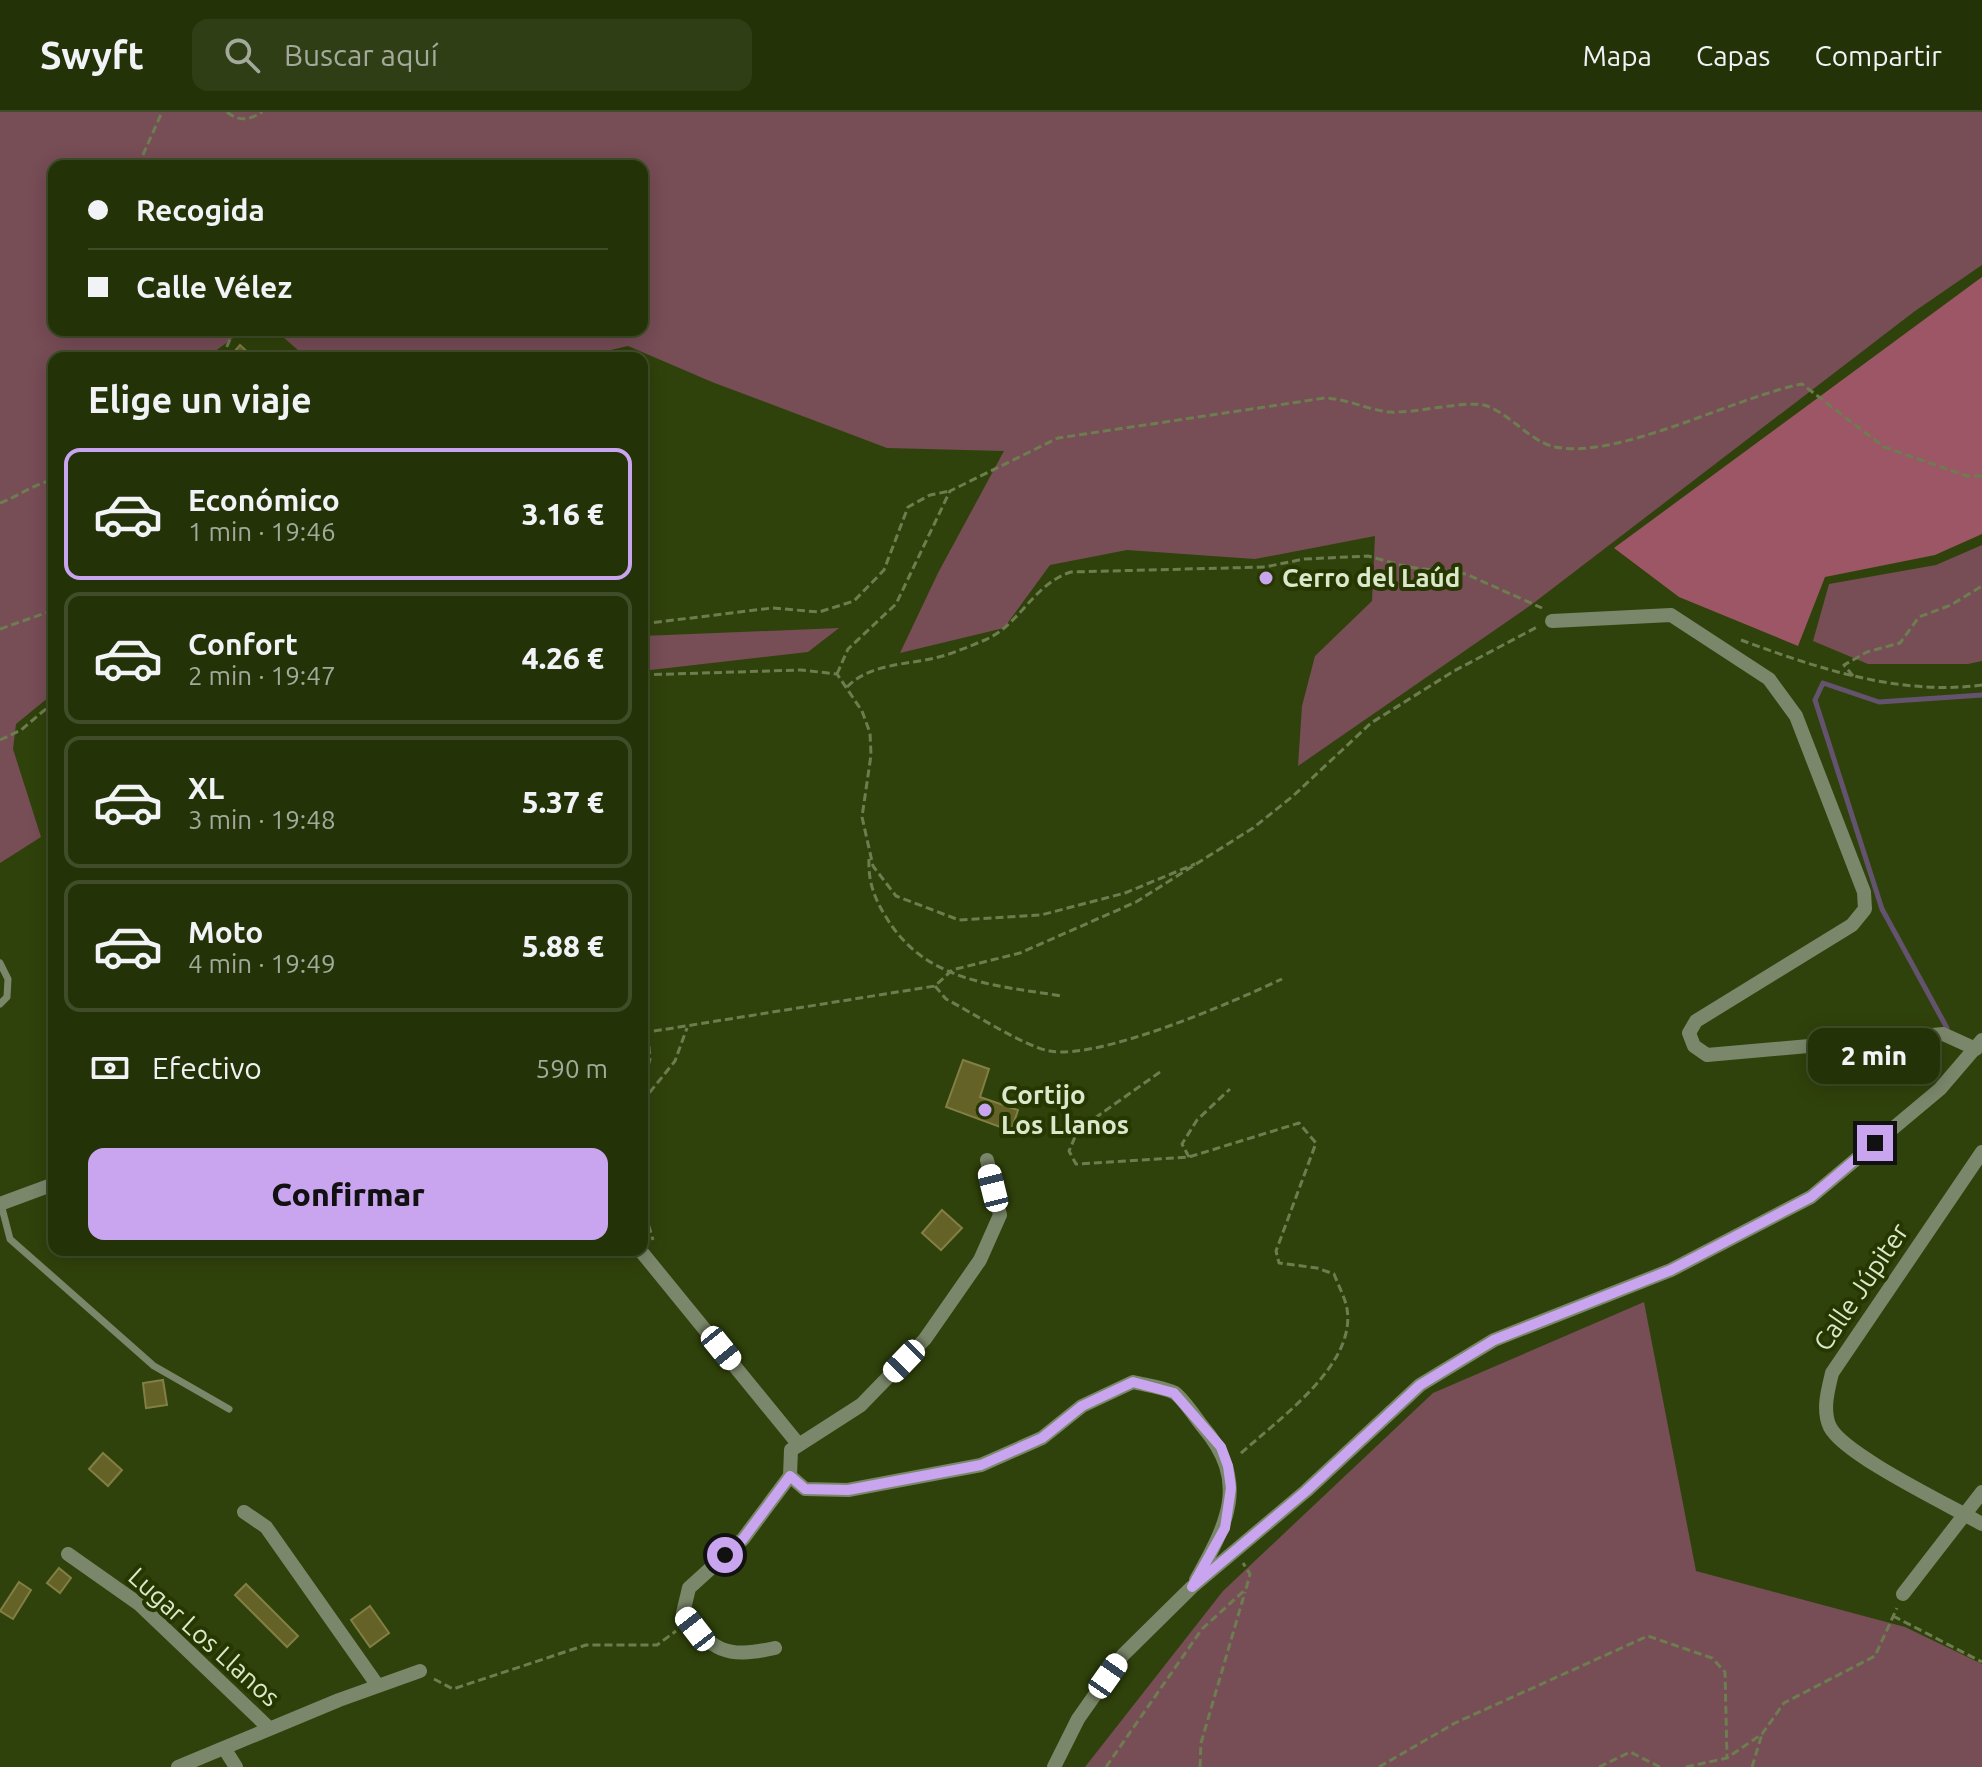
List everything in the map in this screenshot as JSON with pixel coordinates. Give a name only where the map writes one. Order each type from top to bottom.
[{"type":"street","points":[[1054,1767],[1078,1719],[1123,1655],[1192,1587],[1306,1491],[1420,1385],[1494,1340],[1671,1270],[1811,1197],[1940,1089],[1979,1045],[1943,1034],[1707,1055],[1694,1046],[1689,1033],[1696,1021],[1852,925],[1865,909],[1864,892],[1796,716],[1769,679],[1671,615],[1552,621]]},
{"type":"street","name":"Calle Júpiter","points":[[1982,1152],[1832,1373],[1825,1402],[1830,1428],[1852,1450],[1982,1524]]},
{"type":"street","points":[[775,1648],[741,1656],[708,1645],[683,1613],[689,1588],[743,1539],[790,1476],[791,1450],[861,1405],[925,1339],[980,1260],[1000,1215],[987,1160]]},
{"type":"street","points":[[0,1203],[48,1186]]},
{"type":"street","points":[[645,1256],[799,1445]]},
{"type":"street","points":[[790,1476],[805,1489],[848,1490],[981,1465],[1042,1438],[1082,1406],[1133,1382],[1174,1393],[1221,1447],[1231,1488],[1225,1528],[1192,1587]]},
{"type":"street","points":[[1903,1594],[1982,1492]]},
{"type":"street","points":[[244,1512],[266,1527],[378,1686]]},
{"type":"street","name":"Lugar Los Llanos","points":[[68,1554],[139,1604],[270,1729]]},
{"type":"street","name":"Lugar Los Llanos","points":[[178,1767],[420,1671]]},
{"type":"street","points":[[224,1748],[236,1767]]},
{"type":"lane","points":[[0,963],[8,979],[7,997],[0,1004]]},
{"type":"lane","points":[[0,1203],[10,1239],[154,1366],[229,1409]]},
{"type":"path","points":[[141,160],[162,112]]},
{"type":"path","points":[[227,112],[235,118],[251,119],[262,112]]},
{"type":"path","points":[[648,623],[772,608],[819,612],[854,601],[884,570],[908,507],[930,495],[950,491],[1058,438],[1325,398],[1343,399],[1389,412],[1486,405],[1554,447],[1596,446],[1648,434],[1768,390],[1802,384],[1884,447],[1967,476],[1982,476]]},
{"type":"path","points":[[0,503],[48,481]]},
{"type":"path","points":[[837,674],[848,649],[896,604],[950,491]]},
{"type":"path","points":[[648,1066],[648,1032],[935,986],[952,970],[1020,953],[1136,902],[1205,860],[1293,796],[1371,723],[1454,671],[1522,633],[1552,621],[1548,611],[1466,574],[1408,567],[1368,556],[1304,559],[1265,567],[1071,572],[1037,591],[1005,629],[988,638],[941,656],[858,676],[847,687]]},
{"type":"path","points":[[1853,676],[1844,665],[1867,652],[1900,643],[1919,617],[1951,605],[1982,586]]},
{"type":"path","points":[[0,629],[48,612]]},
{"type":"path","points":[[1731,637],[1821,669],[1897,685],[1982,685]]},
{"type":"path","points":[[648,675],[801,670],[837,674],[862,711],[870,733],[871,755],[862,817],[873,866],[896,896],[959,920],[1041,915],[1125,893],[1205,860]]},
{"type":"path","points":[[0,740],[21,730],[48,707]]},
{"type":"path","points":[[870,852],[868,878],[893,930],[905,946],[922,959],[973,982],[1062,996]]},
{"type":"path","points":[[935,986],[946,999],[1047,1051],[1077,1053],[1215,1010],[1282,979]]},
{"type":"path","points":[[648,1095],[675,1061],[688,1027]]},
{"type":"path","points":[[1160,1072],[1078,1130],[1069,1151],[1076,1164],[1189,1157],[1299,1123],[1316,1143],[1276,1251],[1279,1263],[1317,1268],[1334,1274],[1347,1306],[1345,1340],[1331,1370],[1228,1466]]},
{"type":"path","points":[[1189,1157],[1182,1144],[1197,1120],[1230,1089]]},
{"type":"path","points":[[1200,1767],[1201,1743],[1250,1574],[1234,1551]]},
{"type":"path","points":[[1106,1767],[1202,1629],[1246,1589]]},
{"type":"path","points":[[1752,1767],[1762,1734],[1784,1703],[1875,1656],[1903,1594]]},
{"type":"path","points":[[420,1671],[453,1689],[586,1645],[657,1645],[682,1627],[683,1613]]},
{"type":"path","points":[[1893,1616],[1982,1662]]},
{"type":"path","points":[[1379,1767],[1455,1723],[1648,1636],[1712,1658],[1725,1672],[1727,1758]]},
{"type":"path","points":[[1686,1767],[1727,1758],[1762,1734]]},
{"type":"path","points":[[1599,1767],[1630,1752],[1660,1767]]},
{"type":"shaded area","points":[[0,112],[1982,112],[1982,265],[1915,311],[1531,605],[1298,766],[1302,706],[1315,656],[1372,601],[1375,536],[1255,559],[1127,550],[1050,565],[1004,628],[900,653],[938,573],[1004,451],[887,448],[712,382],[628,346],[602,352],[300,352],[282,336],[648,336],[648,160],[48,160],[48,336],[236,336],[214,352],[48,352],[48,698],[16,724],[13,749],[41,837],[0,863]]},
{"type":"shaded area","points":[[1982,277],[1982,534],[1935,555],[1825,577],[1798,646],[1679,597],[1614,548]]},
{"type":"shaded area","points":[[1982,545],[1982,661],[1968,664],[1868,664],[1813,641],[1829,584],[1936,565]]},
{"type":"shaded area","points":[[839,628],[808,652],[648,670],[648,636]]},
{"type":"shaded area","points":[[1644,1302],[1696,1571],[1905,1627],[1982,1664],[1982,1767],[1085,1767],[1223,1591],[1433,1393]]},
{"type":"building","points":[[240,345],[248,352],[234,352]]},
{"type":"building","points":[[963,1060],[989,1069],[980,1097],[1018,1110],[1011,1131],[946,1107]]},
{"type":"building","points":[[942,1210],[962,1228],[941,1250],[922,1233]]},
{"type":"building","points":[[163,1380],[167,1405],[146,1408],[143,1383]]},
{"type":"building","points":[[103,1453],[122,1470],[108,1486],[89,1469]]},
{"type":"building","points":[[59,1568],[71,1578],[60,1593],[47,1583]]},
{"type":"building","points":[[19,1582],[31,1590],[13,1619],[0,1611]]},
{"type":"building","points":[[246,1584],[298,1636],[287,1647],[235,1595]]},
{"type":"building","points":[[370,1606],[389,1633],[370,1647],[351,1620]]},
{"type":"waterway","points":[[1947,1028],[1882,909],[1815,700],[1823,683],[1879,702],[1982,695]]},
{"type":"place","name":"Cerro del Laúd","points":[[1266,578]]},
{"type":"place","name":"Cortijo Los Llanos","points":[[985,1110]]},
{"type":"route","points":[[725,1555],[743,1539],[790,1476],[805,1489],[848,1490],[981,1465],[1042,1438],[1082,1406],[1133,1382],[1174,1393],[1221,1447],[1228,1466],[1231,1488],[1225,1528],[1192,1587],[1306,1491],[1420,1385],[1494,1340],[1671,1270],[1811,1197],[1875,1143]]}]
